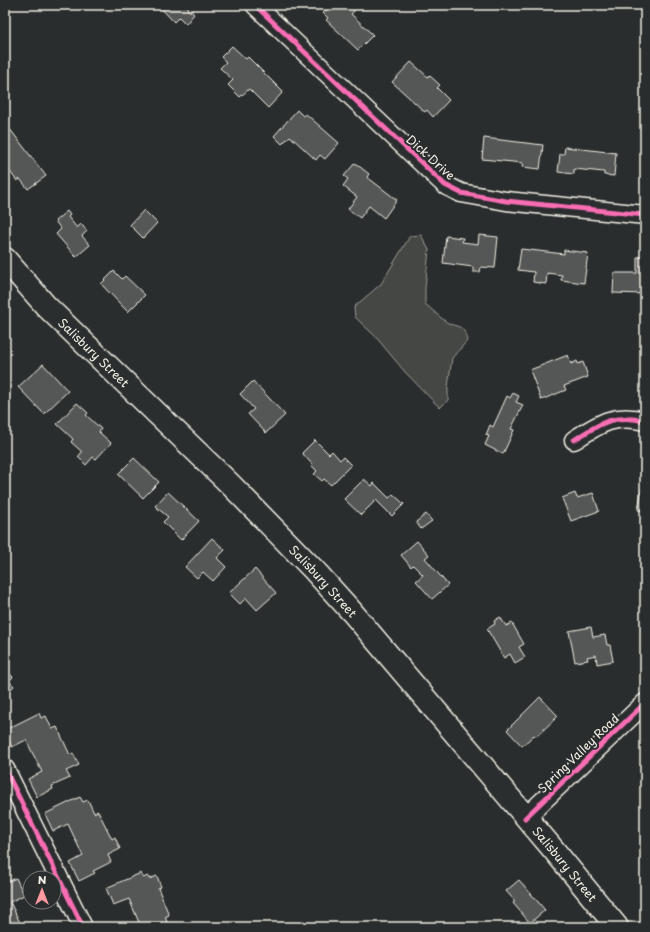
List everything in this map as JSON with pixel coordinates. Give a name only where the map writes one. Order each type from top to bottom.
[{"type":"main road","name":"Salisbury Street","points":[[5,259],[46,306],[230,484],[314,570],[352,612],[617,927]]},
{"type":"street","name":"Dick Drive","points":[[255,5],[445,185],[461,193],[506,201],[645,215]]},
{"type":"street","points":[[574,440],[603,422],[629,418],[645,421]]},
{"type":"street","name":"Spring Valley Road","points":[[525,818],[645,703]]},
{"type":"street","points":[[5,770],[83,927]]},
{"type":"shaded area","points":[[421,235],[429,250],[425,304],[445,321],[462,328],[466,335],[467,341],[452,358],[448,387],[448,400],[440,408],[405,372],[375,336],[355,317],[354,307],[381,284],[410,236]]},
{"type":"building","points":[[158,5],[190,5],[187,9],[194,14],[186,24],[179,17],[174,22]]},
{"type":"building","points":[[331,5],[360,5],[351,14],[373,35],[358,50],[326,20],[328,18],[323,13]]},
{"type":"building","points":[[232,46],[246,59],[248,57],[283,92],[268,108],[249,89],[240,97],[228,85],[233,80],[220,68],[226,62],[221,57]]},
{"type":"building","points":[[411,62],[440,85],[437,88],[449,100],[433,117],[427,110],[425,112],[392,82]]},
{"type":"building","points":[[297,110],[303,116],[306,114],[339,143],[325,159],[320,155],[316,160],[290,136],[282,144],[274,136]]},
{"type":"building","points":[[6,124],[46,176],[28,189],[20,179],[17,181],[5,165]]},
{"type":"building","points":[[484,138],[543,145],[540,169],[522,167],[523,163],[482,159]]},
{"type":"building","points":[[565,147],[616,153],[614,176],[604,175],[604,172],[574,169],[574,174],[558,172],[560,154],[564,154]]},
{"type":"building","points":[[355,163],[369,174],[367,177],[397,200],[384,218],[369,206],[360,218],[348,209],[357,197],[343,186],[348,179],[344,176]]},
{"type":"building","points":[[144,210],[157,223],[143,238],[130,225]]},
{"type":"building","points":[[67,211],[70,215],[68,217],[77,228],[81,224],[87,231],[82,236],[90,245],[76,257],[56,234],[61,229],[55,221]]},
{"type":"building","points":[[479,235],[498,237],[495,268],[481,267],[480,272],[473,272],[473,267],[443,263],[446,236],[463,238],[462,242],[478,244]]},
{"type":"building","points":[[521,249],[564,254],[564,250],[588,253],[584,283],[561,280],[562,275],[547,273],[546,284],[533,282],[534,272],[518,270]]},
{"type":"building","points":[[637,257],[645,257],[645,294],[613,293],[614,273],[637,273]]},
{"type":"building","points":[[114,271],[122,279],[125,276],[145,295],[128,312],[101,284]]},
{"type":"building","points":[[568,355],[571,364],[577,361],[578,364],[583,362],[588,377],[564,386],[566,390],[541,400],[530,370]]},
{"type":"building","points":[[43,364],[68,391],[44,414],[18,387]]},
{"type":"building","points":[[253,381],[285,415],[266,433],[248,414],[254,409],[240,394]]},
{"type":"building","points":[[513,393],[519,396],[516,402],[523,405],[511,429],[514,430],[503,454],[485,445],[489,436],[486,435],[490,425],[493,427],[507,396],[510,398]]},
{"type":"building","points":[[77,403],[88,413],[86,415],[101,429],[99,432],[111,443],[96,459],[93,457],[86,465],[78,457],[82,452],[71,442],[73,439],[57,424]]},
{"type":"building","points":[[315,440],[329,454],[332,451],[340,460],[343,457],[351,465],[331,485],[324,479],[322,481],[314,474],[317,471],[302,453]]},
{"type":"building","points":[[134,458],[159,482],[143,498],[118,474]]},
{"type":"building","points":[[364,479],[372,486],[374,483],[389,498],[393,494],[404,504],[392,516],[376,500],[361,515],[344,499]]},
{"type":"building","points":[[642,487],[645,487],[645,511],[638,510]]},
{"type":"building","points":[[168,492],[199,521],[181,540],[163,522],[168,517],[155,506]]},
{"type":"building","points":[[575,493],[577,498],[593,493],[599,511],[571,521],[562,498]]},
{"type":"building","points":[[426,514],[432,521],[421,529],[416,522]]},
{"type":"building","points":[[212,538],[225,550],[217,558],[226,567],[213,581],[203,572],[197,578],[185,567]]},
{"type":"building","points":[[417,541],[429,555],[425,558],[448,585],[432,599],[416,581],[423,575],[413,565],[411,567],[401,555]]},
{"type":"building","points":[[255,569],[276,593],[257,610],[246,598],[240,604],[229,593]]},
{"type":"building","points":[[500,617],[506,626],[512,623],[524,644],[519,647],[525,657],[515,663],[510,654],[504,658],[487,629],[495,624],[494,621]]},
{"type":"building","points":[[591,627],[593,637],[605,635],[607,645],[610,645],[613,661],[597,664],[596,655],[587,657],[588,660],[575,662],[569,631]]},
{"type":"building","points":[[5,669],[13,677],[9,681],[14,686],[8,692],[6,690],[5,691]]},
{"type":"building","points":[[540,697],[558,716],[536,737],[534,735],[522,746],[507,730]]},
{"type":"building","points":[[39,713],[41,718],[46,716],[52,729],[57,727],[70,755],[73,753],[79,765],[66,771],[70,778],[52,786],[53,789],[37,797],[28,779],[42,772],[26,740],[12,747],[5,730]]},
{"type":"building","points":[[80,797],[83,802],[88,800],[94,813],[98,811],[112,839],[115,837],[120,849],[108,855],[111,862],[93,871],[95,873],[79,881],[70,863],[83,856],[68,824],[53,831],[45,814]]},
{"type":"building","points":[[141,873],[143,878],[148,876],[149,879],[157,876],[161,887],[158,888],[169,915],[165,917],[169,927],[141,927],[129,899],[113,905],[106,888]]},
{"type":"building","points":[[16,878],[22,891],[22,896],[10,902],[22,927],[5,927],[5,883]]},
{"type":"building","points":[[519,880],[545,910],[530,923],[513,903],[515,901],[506,891]]},
{"type":"cycle path","points":[[255,5],[445,185],[461,193],[506,201],[645,215]]},
{"type":"cycle path","points":[[574,440],[591,429],[616,419],[624,418],[645,421]]},
{"type":"cycle path","points":[[525,818],[645,703]]},
{"type":"cycle path","points":[[5,769],[83,927]]}]
